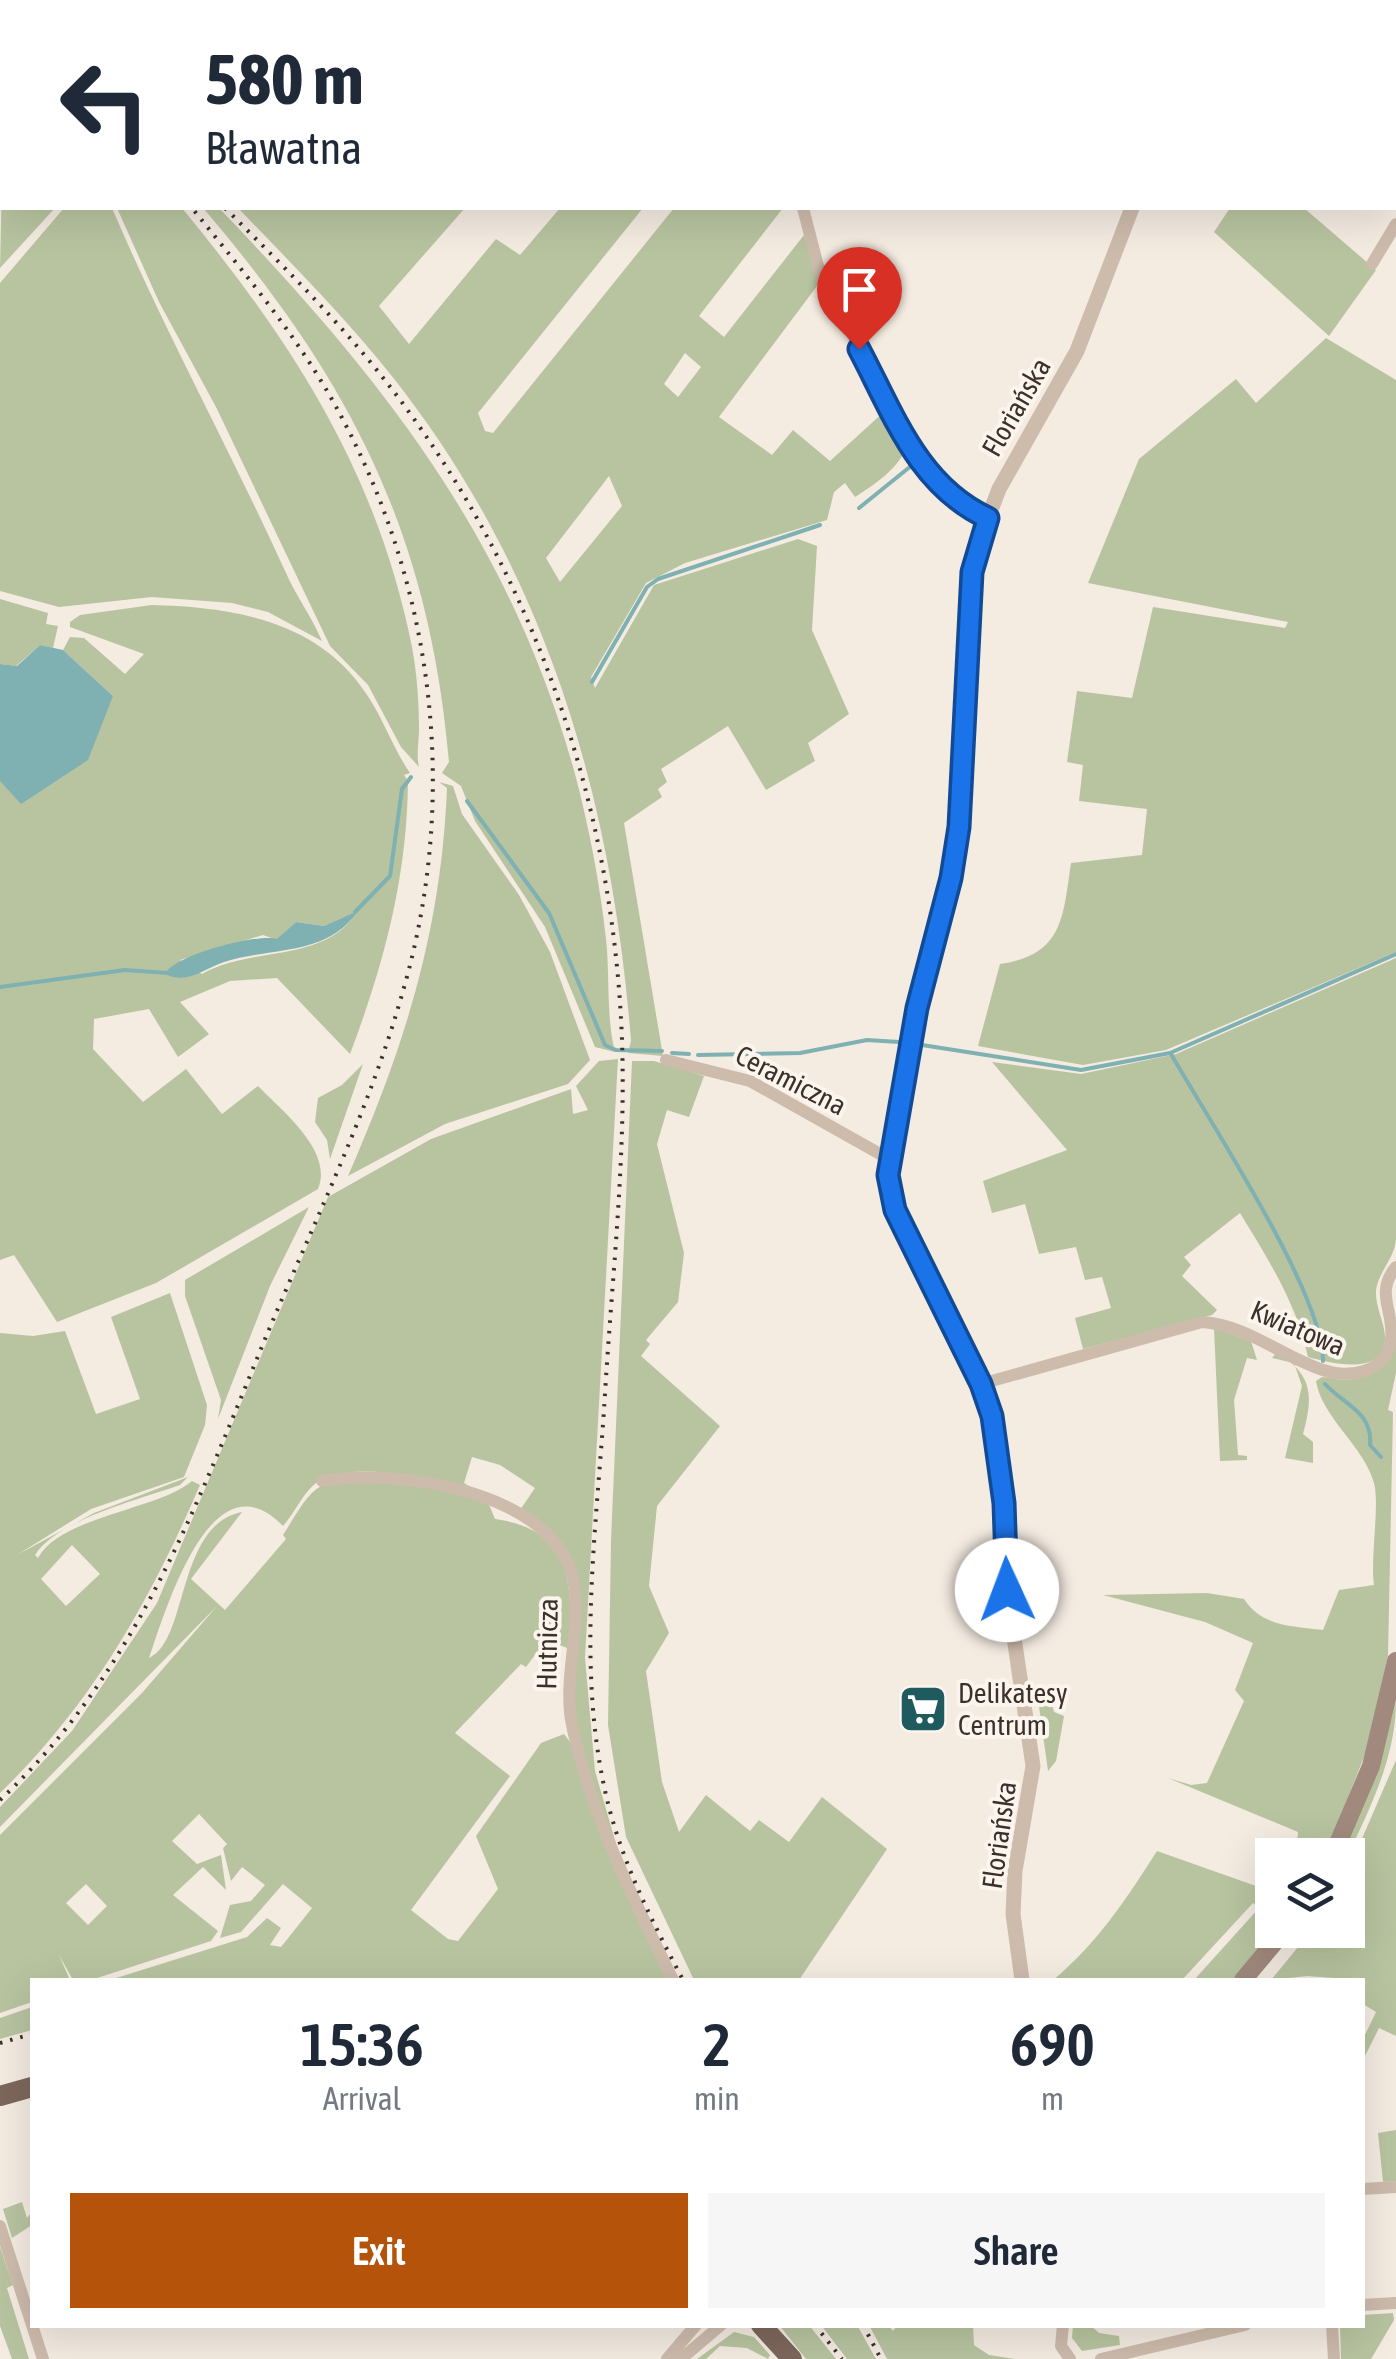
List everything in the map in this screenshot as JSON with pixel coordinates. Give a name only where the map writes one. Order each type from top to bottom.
[{"type":"main road","points":[[1340,1838],[1371,1766],[1396,1661]]},
{"type":"main road","points":[[1244,1978],[1270,1948]]},
{"type":"main road","points":[[0,2096],[30,2088]]},
{"type":"main road","points":[[764,2328],[792,2359]]},
{"type":"street","points":[[804,210],[819,270],[914,455],[943,491],[988,518]]},
{"type":"street","name":"Floriańska","points":[[1022,1978],[1013,1914],[1014,1871],[1026,1823],[1033,1758],[1010,1624],[998,1442],[981,1384],[892,1202],[889,1160],[917,1008],[951,878],[959,827],[972,572],[988,518],[1013,460],[1077,351],[1131,210]]},
{"type":"street","points":[[1372,264],[1396,224]]},
{"type":"street","name":"Ceramiczna","points":[[666,1060],[750,1081],[889,1160]]},
{"type":"street","name":"Kwiatowa","points":[[981,1384],[1202,1322],[1224,1324],[1335,1374],[1360,1373],[1377,1364],[1391,1344],[1384,1292],[1396,1267]]},
{"type":"street","name":"Hutnicza","points":[[322,1481],[394,1476],[473,1493],[519,1516],[564,1557],[574,1590],[572,1724],[593,1800],[672,1978]]},
{"type":"street","points":[[1365,2190],[1396,2187]]},
{"type":"street","points":[[0,2226],[30,2319]]},
{"type":"street","points":[[1365,2305],[1396,2303]]},
{"type":"street","points":[[33,2328],[43,2359]]},
{"type":"street","points":[[667,2359],[693,2328]]},
{"type":"street","points":[[680,2359],[717,2328]]},
{"type":"street","points":[[1063,2328],[1061,2343],[1067,2358]]},
{"type":"street","points":[[1101,2359],[1232,2328]]},
{"type":"street","points":[[1332,2328],[1334,2359]]},
{"type":"green space","points":[[1,210],[53,210],[0,268]]},
{"type":"green space","points":[[62,210],[113,210],[290,582],[322,641],[268,612],[232,603],[152,597],[59,607],[0,591],[0,283]]},
{"type":"green space","points":[[118,210],[184,210],[260,309],[326,412],[377,524],[397,583],[415,667],[419,767],[401,747],[368,685],[330,646],[216,407],[159,302]]},
{"type":"green space","points":[[205,210],[221,210],[335,336],[387,401],[477,537],[515,611],[548,689],[585,814],[604,918],[615,1052],[595,1047],[545,927],[475,821],[461,786],[442,773],[449,762],[439,680],[423,603],[401,532],[374,464],[341,399],[255,272]]},
{"type":"green space","points":[[240,210],[463,210],[379,306],[409,344],[496,239],[520,255],[558,210],[641,210],[478,413],[485,431],[493,433],[672,210],[781,210],[699,316],[724,337],[804,235],[820,282],[719,417],[772,455],[793,430],[830,461],[886,410],[906,448],[891,470],[855,497],[845,483],[834,492],[827,520],[685,563],[646,583],[591,677],[595,688],[654,585],[798,539],[817,546],[812,630],[849,714],[808,743],[815,761],[766,790],[728,726],[661,769],[667,782],[658,789],[662,797],[624,823],[663,1056],[628,1053],[631,1041],[622,950],[588,774],[530,607],[491,527],[445,450],[391,375],[336,310]],"holes":[[[685,353],[701,367],[678,397],[664,384]],[[609,476],[622,506],[560,582],[546,558]]]},
{"type":"green space","points":[[1229,210],[1306,210],[1376,270],[1329,336],[1214,232]]},
{"type":"green space","points":[[1326,338],[1396,380],[1396,952],[1166,1050],[1083,1065],[978,1046],[1000,964],[1037,952],[1048,942],[1062,916],[1071,863],[1142,855],[1147,809],[1079,801],[1083,765],[1067,762],[1077,691],[1132,698],[1153,607],[1285,628],[1288,622],[1088,583],[1139,459],[1236,379],[1256,403]]},
{"type":"green space","points":[[0,599],[48,613],[46,624],[58,626],[53,648],[40,645],[16,666],[0,664]]},
{"type":"green space","points":[[152,605],[182,606],[241,614],[297,633],[323,648],[365,692],[410,773],[404,775],[408,781],[407,817],[391,920],[350,1054],[277,978],[230,981],[180,1002],[209,1034],[178,1057],[149,1009],[94,1019],[93,1049],[143,1102],[186,1069],[222,1114],[258,1086],[312,1146],[319,1160],[318,1189],[156,1283],[57,1322],[14,1255],[0,1260],[0,781],[113,696],[63,650],[70,637],[84,638],[125,674],[144,654],[70,627],[70,622],[80,615]],"holes":[[[357,912],[343,928],[306,947],[221,965],[202,974],[180,960],[263,935],[277,940],[296,922],[324,926]]]},
{"type":"green space","points":[[439,782],[453,786],[462,814],[519,895],[550,952],[590,1060],[568,1084],[445,1124],[348,1176],[403,1034],[428,940],[447,788]]},
{"type":"green space","points":[[1396,958],[1396,1240],[1376,1290],[1385,1336],[1377,1358],[1355,1365],[1308,1357],[1289,1300],[1240,1213],[1184,1257],[1191,1265],[1182,1276],[1217,1310],[1212,1315],[1083,1349],[1075,1318],[1111,1308],[1102,1277],[1085,1280],[1076,1247],[1039,1254],[1025,1204],[992,1213],[983,1181],[1067,1150],[992,1062],[1081,1074],[1176,1054]]},
{"type":"green space","points":[[618,1059],[585,1658],[595,1771],[623,1868],[594,1793],[579,1735],[574,1675],[576,1588],[570,1565],[556,1544],[530,1521],[486,1492],[520,1510],[535,1488],[500,1465],[472,1457],[464,1483],[477,1491],[395,1474],[350,1472],[331,1476],[311,1487],[283,1526],[258,1508],[235,1509],[214,1522],[196,1546],[180,1575],[149,1658],[162,1647],[194,1559],[205,1538],[221,1521],[242,1512],[191,1579],[225,1610],[286,1539],[283,1535],[310,1495],[338,1479],[404,1480],[488,1502],[495,1519],[521,1525],[554,1548],[568,1582],[570,1649],[546,1640],[526,1667],[521,1664],[455,1733],[510,1776],[411,1910],[448,1939],[458,1941],[498,1889],[476,1836],[541,1743],[564,1734],[576,1750],[601,1830],[669,1978],[116,1978],[247,1937],[267,1918],[281,1928],[270,1945],[281,1947],[312,1908],[283,1884],[241,1932],[220,1938],[230,1905],[251,1901],[265,1885],[242,1867],[231,1881],[223,1848],[227,1844],[199,1814],[172,1841],[197,1864],[221,1855],[226,1890],[203,1867],[173,1895],[218,1931],[211,1941],[97,1978],[72,1978],[59,1955],[69,1978],[30,1978],[30,2003],[0,2013],[0,1835],[142,1693],[217,1606],[0,1827],[0,1807],[72,1731],[157,1603],[328,1197],[431,1139],[571,1089],[573,1114],[588,1110],[576,1086],[599,1061]],"holes":[[[86,1884],[107,1906],[88,1925],[66,1903]]]},
{"type":"green space","points":[[632,1061],[654,1061],[704,1076],[689,1117],[667,1110],[657,1144],[684,1253],[678,1302],[646,1340],[650,1344],[641,1356],[720,1426],[657,1506],[649,1586],[669,1633],[646,1671],[662,1782],[679,1832],[706,1795],[750,1831],[759,1820],[789,1842],[822,1797],[887,1849],[800,1978],[693,1978],[626,1837],[608,1725],[611,1540]]},
{"type":"green space","points":[[363,1064],[330,1159],[327,1140],[315,1122],[318,1098],[342,1085]]},
{"type":"green space","points":[[309,1207],[270,1286],[218,1419],[221,1400],[185,1296],[185,1280]]},
{"type":"green space","points":[[170,1293],[207,1405],[205,1425],[184,1477],[91,1509],[17,1555],[94,1513],[188,1477],[180,1485],[81,1521],[46,1542],[35,1555],[38,1558],[67,1532],[88,1523],[177,1491],[192,1481],[200,1485],[161,1570],[116,1649],[63,1724],[0,1793],[0,1333],[33,1336],[65,1331],[96,1414],[140,1399],[111,1317]],"holes":[[[72,1545],[100,1574],[66,1606],[41,1579]]]},
{"type":"green space","points":[[1214,1328],[1251,1341],[1257,1360],[1247,1358],[1234,1400],[1238,1455],[1247,1456],[1247,1460],[1220,1461]]},
{"type":"green space","points":[[1396,1344],[1396,1373],[1388,1410],[1393,1412],[1388,1656],[1370,1742],[1332,1838],[1297,1838],[1298,1832],[1168,1778],[1191,1785],[1207,1783],[1244,1701],[1235,1690],[1253,1643],[1205,1622],[1103,1595],[1207,1593],[1244,1599],[1260,1615],[1279,1624],[1323,1630],[1339,1590],[1374,1585],[1376,1504],[1369,1470],[1326,1407],[1316,1381],[1322,1377],[1358,1379],[1381,1364]]},
{"type":"green space","points":[[1277,1352],[1289,1360],[1290,1362],[1272,1358]]},
{"type":"green space","points":[[1295,1367],[1304,1378],[1309,1397],[1303,1434],[1313,1442],[1313,1463],[1285,1458],[1302,1386]]},
{"type":"green space","points":[[1049,1693],[1054,1712],[1064,1716],[1056,1761],[1048,1771],[1038,1699]]},
{"type":"green space","points":[[1396,1701],[1392,1741],[1381,1780],[1356,1838],[1348,1838],[1377,1772]]},
{"type":"green space","points":[[1396,1760],[1396,2036],[1379,2028],[1365,2056],[1365,2035],[1376,2012],[1365,2005],[1365,1978],[1273,1978],[1297,1948],[1365,1948],[1362,1838]]},
{"type":"green space","points":[[1157,1851],[1255,1886],[1255,1905],[1184,1978],[1055,1978],[1097,1936]]},
{"type":"green space","points":[[1255,1912],[1255,1948],[1260,1948],[1234,1978],[1196,1978]]},
{"type":"green space","points":[[30,2008],[30,2031],[0,2039],[0,2018]]},
{"type":"green space","points":[[1396,2130],[1396,2181],[1383,2182],[1378,2133]]},
{"type":"green space","points":[[22,2202],[27,2218],[30,2214],[30,2226],[12,2238],[3,2209]]},
{"type":"green space","points":[[0,2247],[13,2285],[7,2288],[29,2359],[12,2359],[0,2326]]},
{"type":"green space","points":[[1393,2313],[1394,2320],[1371,2359],[1341,2359],[1340,2328],[1365,2328],[1365,2315]]},
{"type":"green space","points":[[781,2328],[811,2328],[836,2359],[806,2359]]},
{"type":"green space","points":[[823,2328],[859,2328],[876,2359],[847,2359]]},
{"type":"green space","points":[[871,2328],[973,2328],[974,2345],[989,2355],[1015,2359],[887,2359]]},
{"type":"green space","points":[[1073,2328],[1093,2328],[1099,2333],[1119,2336],[1120,2345],[1082,2351],[1072,2338]]},
{"type":"green space","points":[[734,2332],[754,2337],[770,2355],[768,2359],[747,2348],[720,2346],[706,2359],[697,2359]]},
{"type":"water","points":[[40,645],[63,650],[113,696],[88,760],[21,804],[0,781],[0,664],[17,666]]},
{"type":"water","points":[[358,911],[345,926],[314,943],[241,957],[188,977],[165,974],[184,960],[217,947],[253,939],[277,939],[296,922],[324,926]]},
{"type":"waterway","points":[[859,508],[911,466]]},
{"type":"waterway","points":[[592,682],[647,587],[658,579],[820,525]]},
{"type":"waterway","points":[[355,912],[390,876],[402,789],[411,777]]},
{"type":"waterway","points":[[467,801],[549,913],[605,1045],[616,1050],[662,1051]]},
{"type":"waterway","points":[[922,1045],[1081,1070],[1170,1053],[1396,954]]},
{"type":"waterway","points":[[0,987],[125,970],[168,973]]},
{"type":"waterway","points":[[698,1055],[800,1053],[867,1040],[899,1042]]},
{"type":"waterway","points":[[672,1053],[689,1054]]},
{"type":"waterway","points":[[1171,1054],[1285,1252],[1318,1331],[1323,1361]]},
{"type":"waterway","points":[[1325,1384],[1362,1417],[1370,1434],[1370,1445],[1381,1457]]},
{"type":"railway","points":[[0,1800],[47,1751],[88,1699],[124,1644],[185,1528],[374,1081],[403,991],[420,918],[430,844],[433,771],[428,697],[417,624],[398,553],[373,483],[341,416],[308,361],[194,210]]},
{"type":"railway","points":[[227,210],[340,327],[430,442],[478,520],[519,601],[553,685],[581,771],[615,949],[623,1084],[618,1217],[591,1595],[592,1696],[606,1795],[620,1843],[682,1978]]},
{"type":"railway","points":[[0,2043],[30,2035]]},
{"type":"railway","points":[[817,2328],[842,2359]]},
{"type":"railway","points":[[865,2328],[881,2359]]},
{"type":"place","name":"Delikatesy Centrum","points":[[923,1709]]},
{"type":"route","points":[[859,349],[917,459],[943,491],[988,518],[976,547],[972,572],[959,827],[951,878],[917,1008],[888,1175],[895,1210],[981,1384],[992,1416],[1004,1503],[1007,1590]]}]
